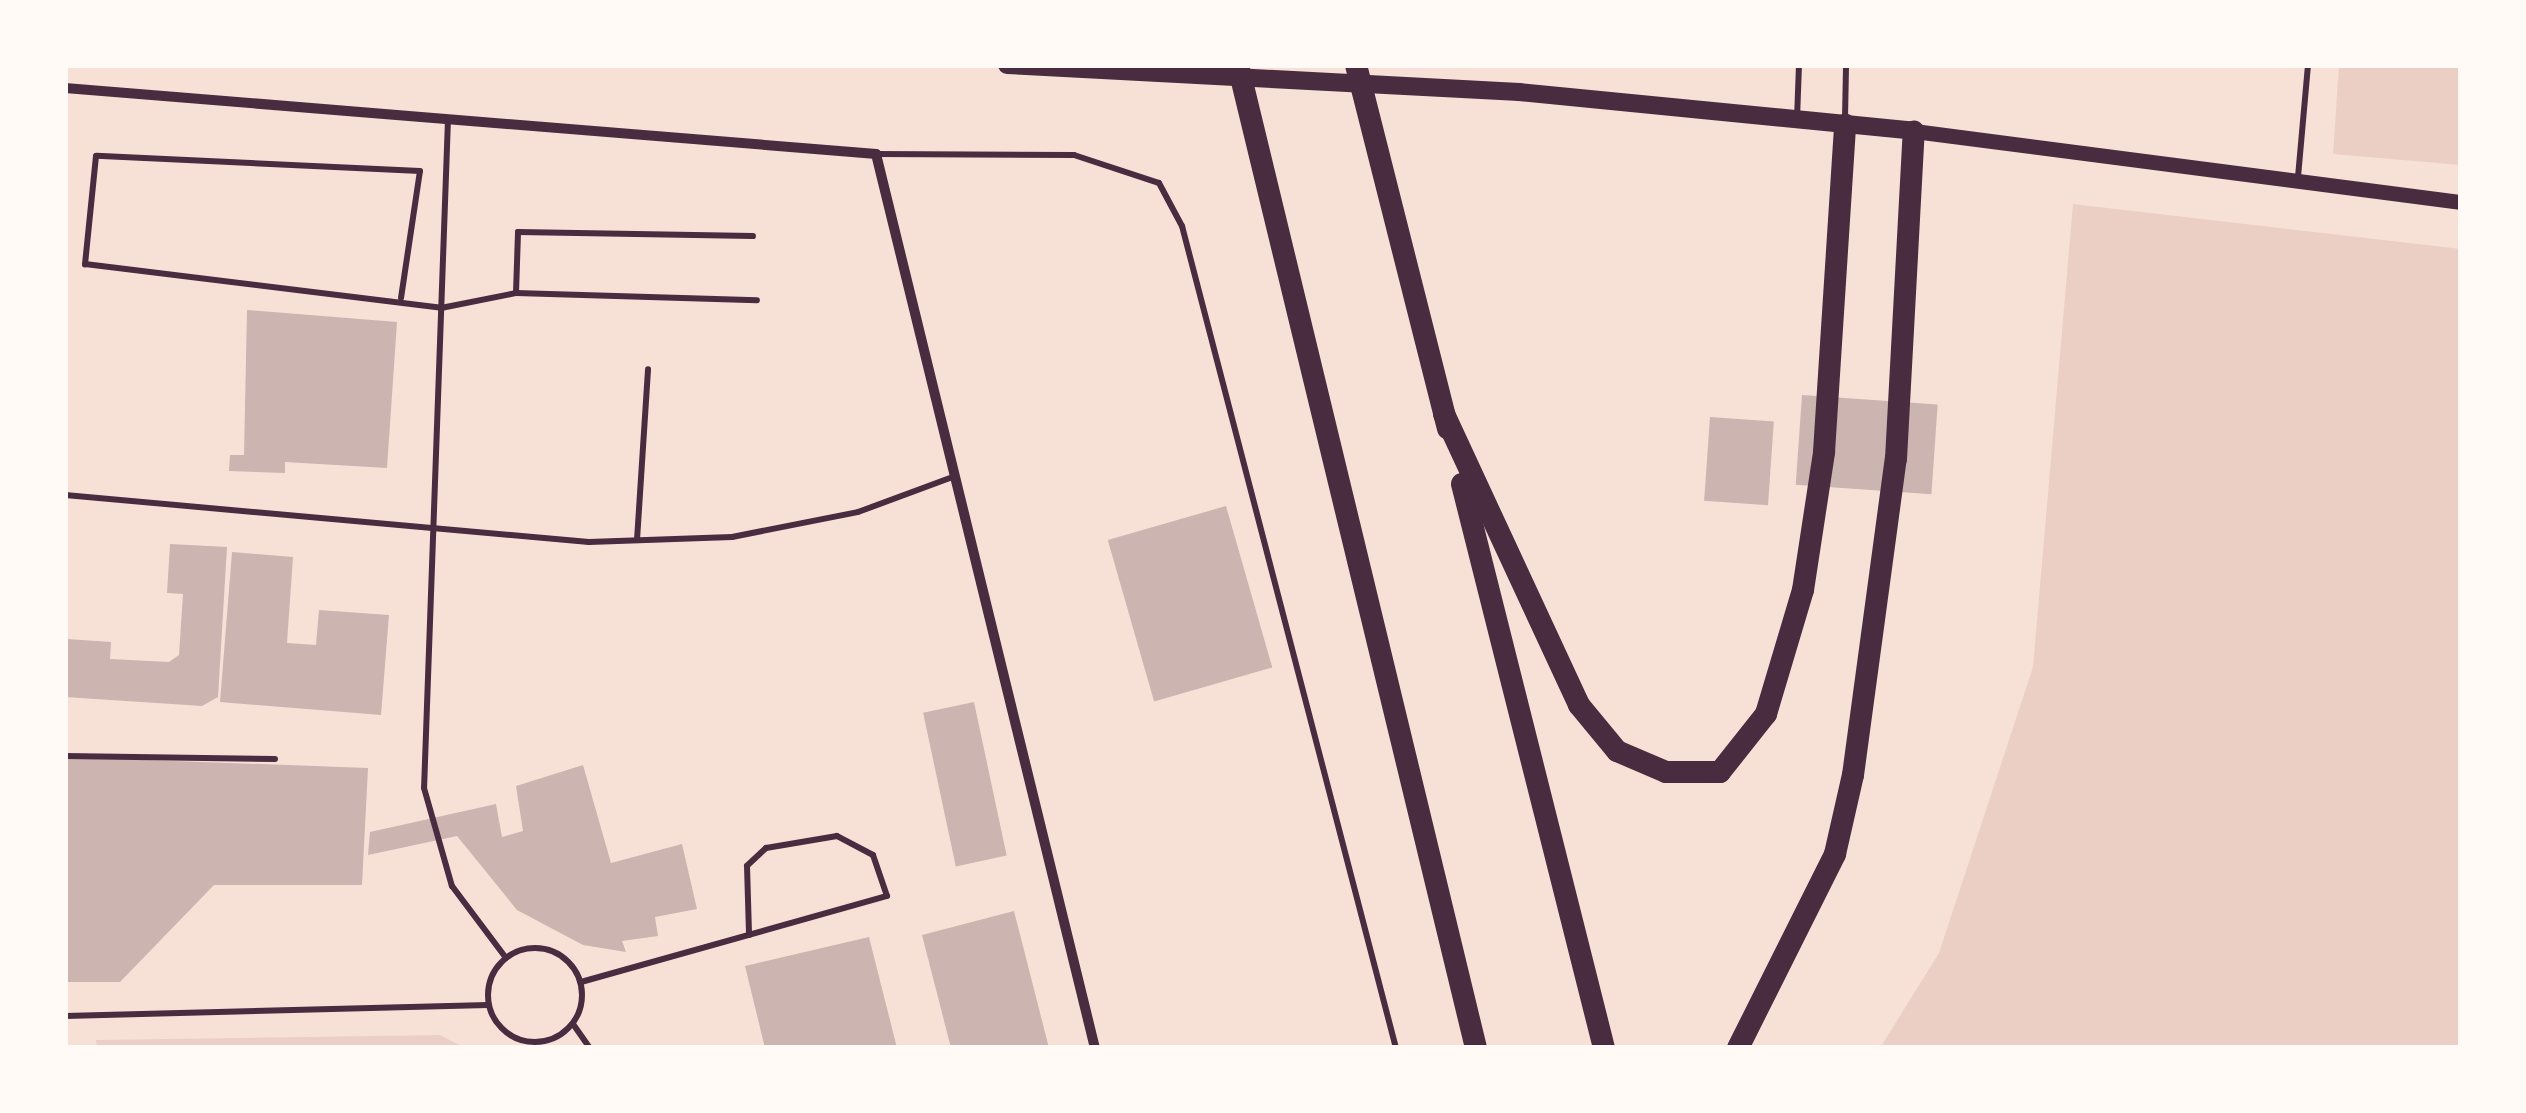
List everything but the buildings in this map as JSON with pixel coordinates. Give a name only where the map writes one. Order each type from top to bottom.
[{"type":"highway","points":[[1238,65],[1476,1048]]},
{"type":"highway","points":[[1356,65],[1604,1048]]},
{"type":"highway","points":[[1444,414],[1579,705],[1618,751],[1666,772],[1720,772],[1766,714],[1804,590],[1824,452],[1845,125]]},
{"type":"highway","points":[[1738,1048],[1835,854],[1852,776],[1896,459],[1914,131]]},
{"type":"main road","points":[[1007,65],[1519,92],[1914,131]]},
{"type":"street","points":[[65,88],[876,154],[950,478],[1095,1048]]},
{"type":"street","points":[[1914,131],[2298,184],[2461,202]]},
{"type":"lane","points":[[1797,120],[1799,65]]},
{"type":"lane","points":[[1845,125],[1846,65]]},
{"type":"lane","points":[[2298,184],[2308,65]]},
{"type":"lane","points":[[448,119],[424,788],[452,886],[506,958]]},
{"type":"lane","points":[[876,154],[1074,155],[1159,183],[1182,226],[1396,1048]]},
{"type":"lane","points":[[401,298],[420,171],[96,156],[85,264],[401,298],[441,308],[516,293],[757,300]]},
{"type":"lane","points":[[516,293],[518,232],[753,236]]},
{"type":"lane","points":[[637,540],[648,368]]},
{"type":"lane","points":[[65,495],[637,540],[732,537],[858,512],[950,478]]},
{"type":"lane","points":[[65,756],[274,759]]},
{"type":"lane","points":[[581,982],[749,935],[887,896],[873,855],[837,836],[766,848],[747,866],[749,935]]},
{"type":"lane","points":[[550,950],[581,982],[572,1024],[551,1044],[517,1040],[488,1005],[490,979],[506,958],[550,950]]},
{"type":"lane","points":[[65,1016],[488,1005]]},
{"type":"lane","points":[[572,1024],[590,1048]]},
{"type":"shaded area","points":[[2339,65],[2461,65],[2461,165],[2333,154]]},
{"type":"shaded area","points":[[2073,204],[2461,249],[2461,1048],[1880,1048],[1939,953],[2033,667]]},
{"type":"shaded area","points":[[440,1035],[465,1048],[97,1048],[96,1040]]}]
